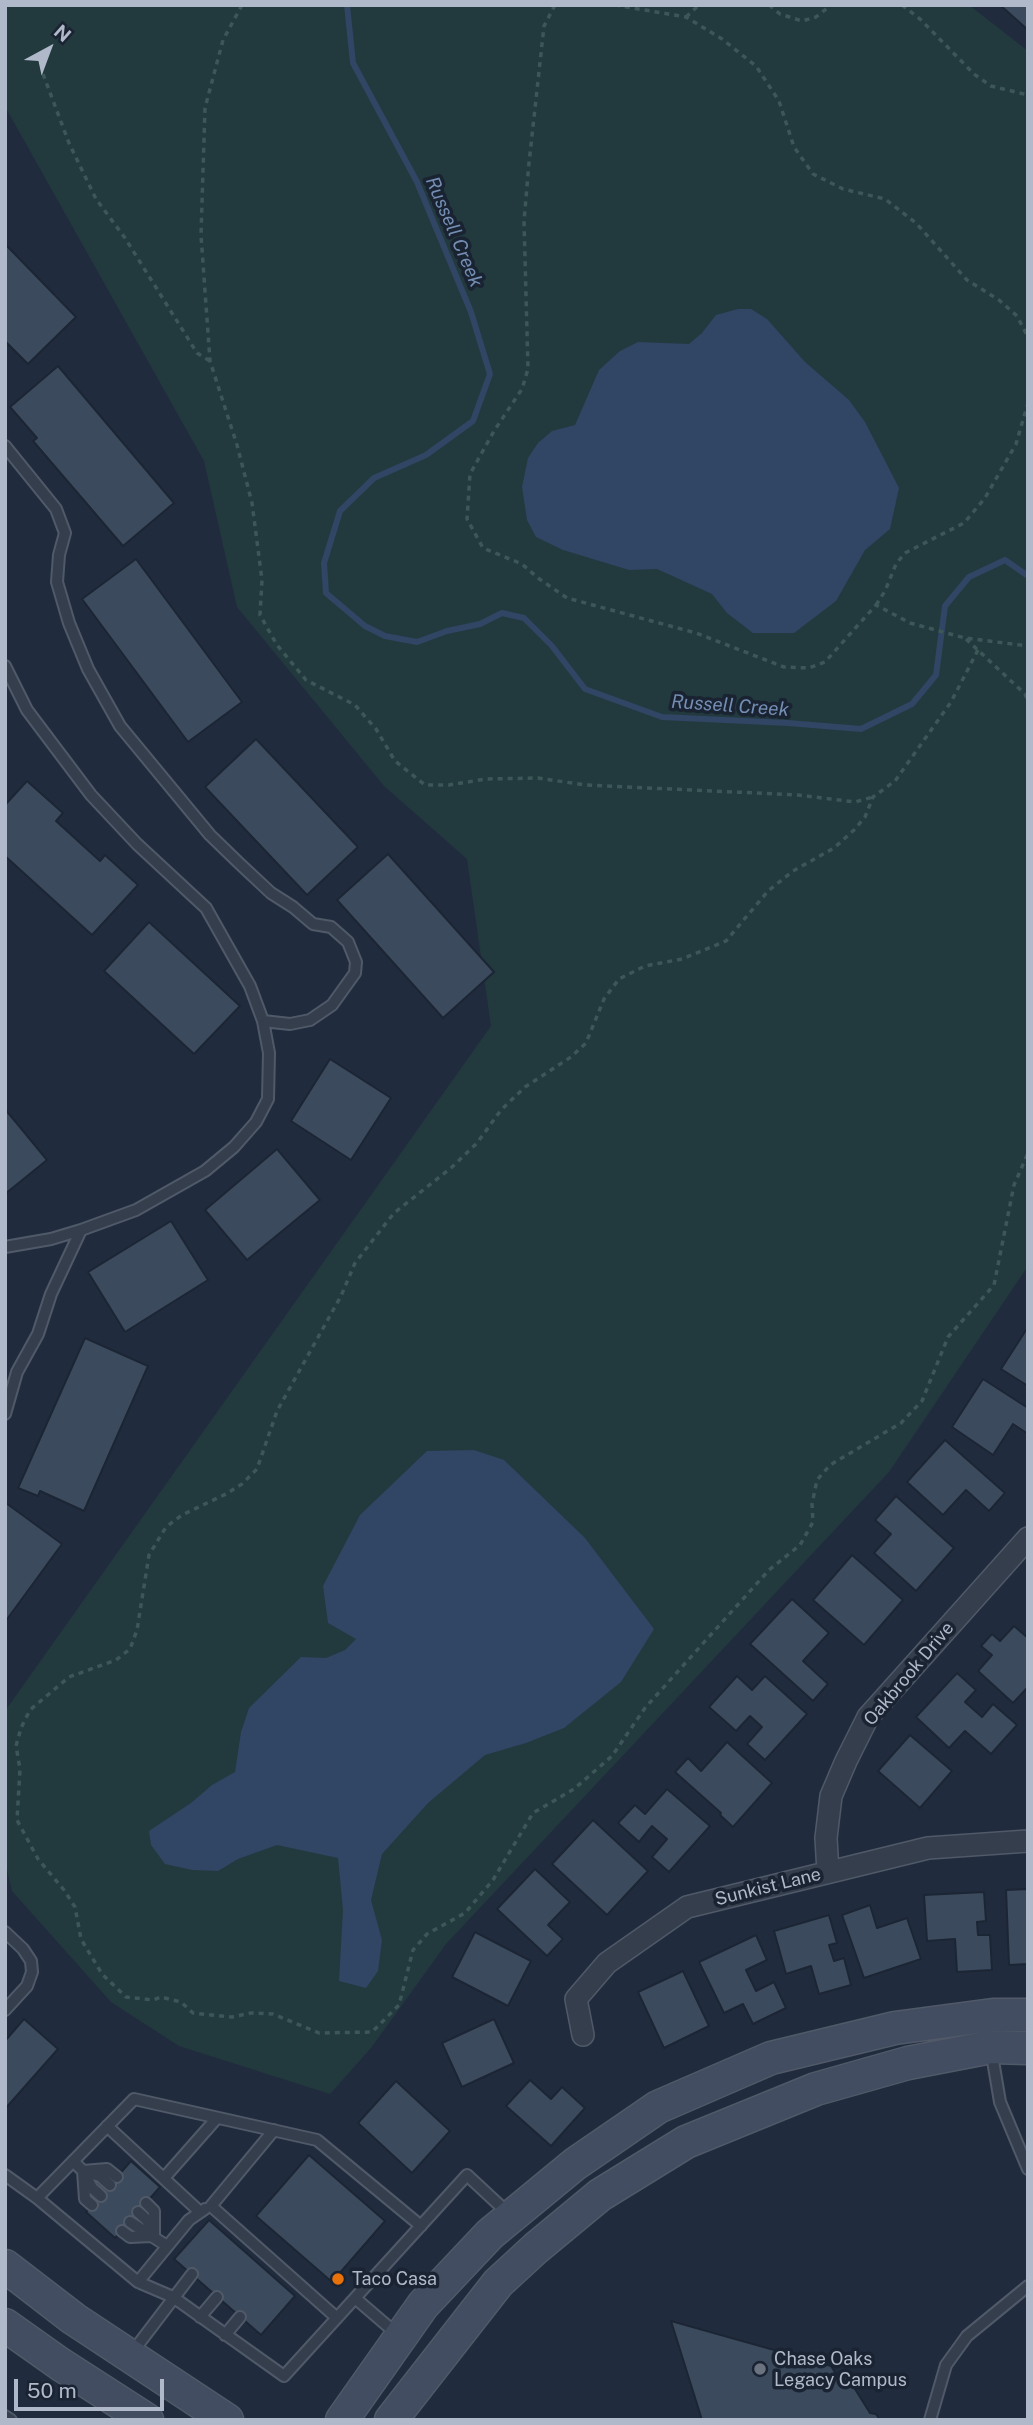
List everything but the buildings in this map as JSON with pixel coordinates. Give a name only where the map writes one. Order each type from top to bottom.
[{"type":"street","name":"Oakbrook Drive","points":[[828,1872],[826,1838],[831,1796],[868,1717],[1028,1538]]},
{"type":"street","name":"Sunkist Lane","points":[[583,2035],[576,1999],[607,1963],[687,1908],[928,1848],[1028,1841]]},
{"type":"street","points":[[342,2420],[424,2305],[490,2234],[575,2164],[658,2107],[771,2058],[895,2028],[993,2015],[1028,2015]]},
{"type":"street","points":[[991,2047],[993,2015]]},
{"type":"street","points":[[391,2420],[498,2283],[600,2195],[686,2142],[816,2088],[908,2063],[991,2047],[1028,2048]]},
{"type":"street","points":[[510,2215],[536,2248]]},
{"type":"street","points":[[5,2266],[74,2319],[227,2420]]},
{"type":"street","points":[[5,2325],[147,2420]]},
{"type":"lane","points":[[5,446],[56,509],[65,533],[59,555],[57,582],[66,613],[88,669],[120,726],[210,835],[240,864],[313,924],[331,927],[348,942],[356,962],[355,973],[332,1005],[310,1020],[290,1024],[263,1021]]},
{"type":"lane","points":[[5,666],[27,710],[90,795],[137,844],[206,908],[250,985],[263,1021],[269,1053],[268,1099],[256,1122],[242,1139],[205,1171],[136,1210],[51,1239],[5,1247]]},
{"type":"lane","points":[[5,1414],[18,1372],[38,1334],[51,1294],[81,1230]]},
{"type":"lane","points":[[5,1932],[23,1948],[31,1961],[32,1972],[27,1986],[5,2010]]},
{"type":"lane","points":[[991,2047],[1000,2102],[1028,2169]]},
{"type":"lane","points":[[37,2198],[134,2099],[317,2140],[421,2226]]},
{"type":"lane","points":[[164,2178],[217,2118]]},
{"type":"lane","points":[[107,2126],[164,2178],[205,2209],[233,2224],[260,2248],[278,2273],[337,2318]]},
{"type":"lane","points":[[138,2282],[189,2220],[205,2209],[274,2130]]},
{"type":"lane","points":[[73,2161],[101,2196]]},
{"type":"lane","points":[[83,2171],[107,2168],[114,2181]]},
{"type":"lane","points":[[83,2171],[85,2199],[92,2205]]},
{"type":"lane","points":[[5,2175],[37,2198],[138,2282],[173,2297],[284,2376],[467,2175],[510,2215]]},
{"type":"lane","points":[[142,2207],[154,2211],[154,2236]]},
{"type":"lane","points":[[225,2234],[233,2224]]},
{"type":"lane","points":[[126,2226],[154,2236],[167,2246]]},
{"type":"lane","points":[[251,2257],[260,2248]]},
{"type":"lane","points":[[130,2357],[192,2274]]},
{"type":"lane","points":[[930,2420],[946,2365],[967,2336],[1028,2286]]},
{"type":"lane","points":[[200,2317],[217,2297]]},
{"type":"lane","points":[[355,2298],[401,2337]]},
{"type":"lane","points":[[225,2335],[240,2317]]},
{"type":"lane","points":[[5,2416],[11,2420]]},
{"type":"path","points":[[242,5],[223,40],[205,108],[201,235],[210,361],[237,444],[252,503],[262,580],[260,615],[277,645],[306,680],[355,705],[376,729],[395,761],[425,785],[449,785],[485,779],[538,778],[585,785],[798,795],[855,802],[873,797],[895,781],[951,702],[978,650]]},
{"type":"path","points":[[555,5],[544,26],[524,221],[528,369],[522,389],[470,474],[467,519],[483,548],[522,564],[567,598],[696,633],[784,667],[809,668],[825,662],[876,605],[896,564],[905,553],[964,523],[985,498],[1016,444],[1028,403]]},
{"type":"path","points":[[615,5],[686,17],[722,39],[756,66],[779,101],[794,147],[813,174],[843,189],[885,199],[916,223],[967,280],[999,300],[1017,316],[1028,337]]},
{"type":"path","points":[[686,17],[699,5]]},
{"type":"path","points":[[769,5],[780,14],[802,21],[817,17],[831,5]]},
{"type":"path","points":[[902,5],[920,19],[974,74],[991,86],[1028,95]]},
{"type":"path","points":[[43,74],[69,143],[96,199],[125,238],[197,353],[210,361]]},
{"type":"path","points":[[876,605],[910,623],[965,638],[1028,646]]},
{"type":"path","points":[[965,638],[1025,694],[1028,701]]},
{"type":"path","points":[[873,797],[865,817],[854,830],[834,848],[793,871],[768,891],[726,941],[682,959],[645,966],[619,979],[604,999],[586,1043],[571,1057],[525,1087],[501,1110],[477,1143],[451,1168],[394,1213],[355,1263],[341,1296],[277,1410],[257,1469],[242,1484],[182,1515],[166,1527],[149,1555],[137,1630],[130,1649],[116,1660],[69,1677],[30,1710],[16,1746],[20,1769],[17,1820],[38,1859],[75,1907],[81,1939],[102,1974],[126,1997],[153,2000],[161,1997],[181,2002],[193,2013],[232,2017],[251,2012],[273,2014],[319,2033],[372,2032],[399,2005],[413,1950],[427,1934],[465,1913],[493,1880],[533,1814],[574,1789],[612,1756],[645,1708],[769,1570],[800,1545],[813,1522],[817,1480],[830,1465],[901,1423],[922,1401],[948,1337],[994,1285],[1014,1185],[1028,1153]]},
{"type":"green space","points":[[5,5],[969,5],[1028,51],[1028,1266],[889,1472],[446,1944],[371,2048],[330,2094],[179,2046],[111,2002],[12,1891],[5,1861],[5,1711],[491,1026],[467,859],[384,786],[237,607],[204,461],[5,110]]},
{"type":"water","points":[[738,309],[751,309],[767,319],[805,362],[849,400],[865,422],[899,488],[890,529],[865,550],[836,601],[794,633],[753,633],[727,613],[712,594],[657,569],[629,570],[563,550],[536,537],[527,520],[522,487],[528,458],[538,443],[552,431],[575,425],[599,370],[620,351],[638,342],[689,344],[716,315]]},
{"type":"water","points":[[474,1450],[504,1460],[585,1538],[654,1629],[621,1682],[564,1728],[485,1755],[428,1803],[382,1854],[371,1900],[382,1940],[378,1971],[366,1988],[339,1981],[343,1910],[338,1858],[277,1845],[238,1859],[218,1871],[192,1870],[165,1864],[151,1845],[149,1831],[191,1803],[212,1785],[235,1772],[241,1732],[249,1708],[301,1657],[326,1658],[345,1650],[356,1639],[328,1623],[323,1586],[360,1515],[427,1451]]},
{"type":"waterway","name":"Russell Creek","points":[[347,5],[353,63],[417,182],[471,312],[490,374],[473,421],[426,455],[374,478],[340,511],[324,563],[326,593],[365,626],[385,636],[417,642],[447,631],[480,624],[502,613],[524,618],[552,646],[585,689],[662,717],[861,729],[912,704],[936,675],[945,606],[969,577],[1005,560],[1028,576]]},
{"type":"place","name":"Taco Casa","points":[[338,2279]]},
{"type":"place","name":"Chase Oaks Legacy Campus","points":[[760,2369]]}]
